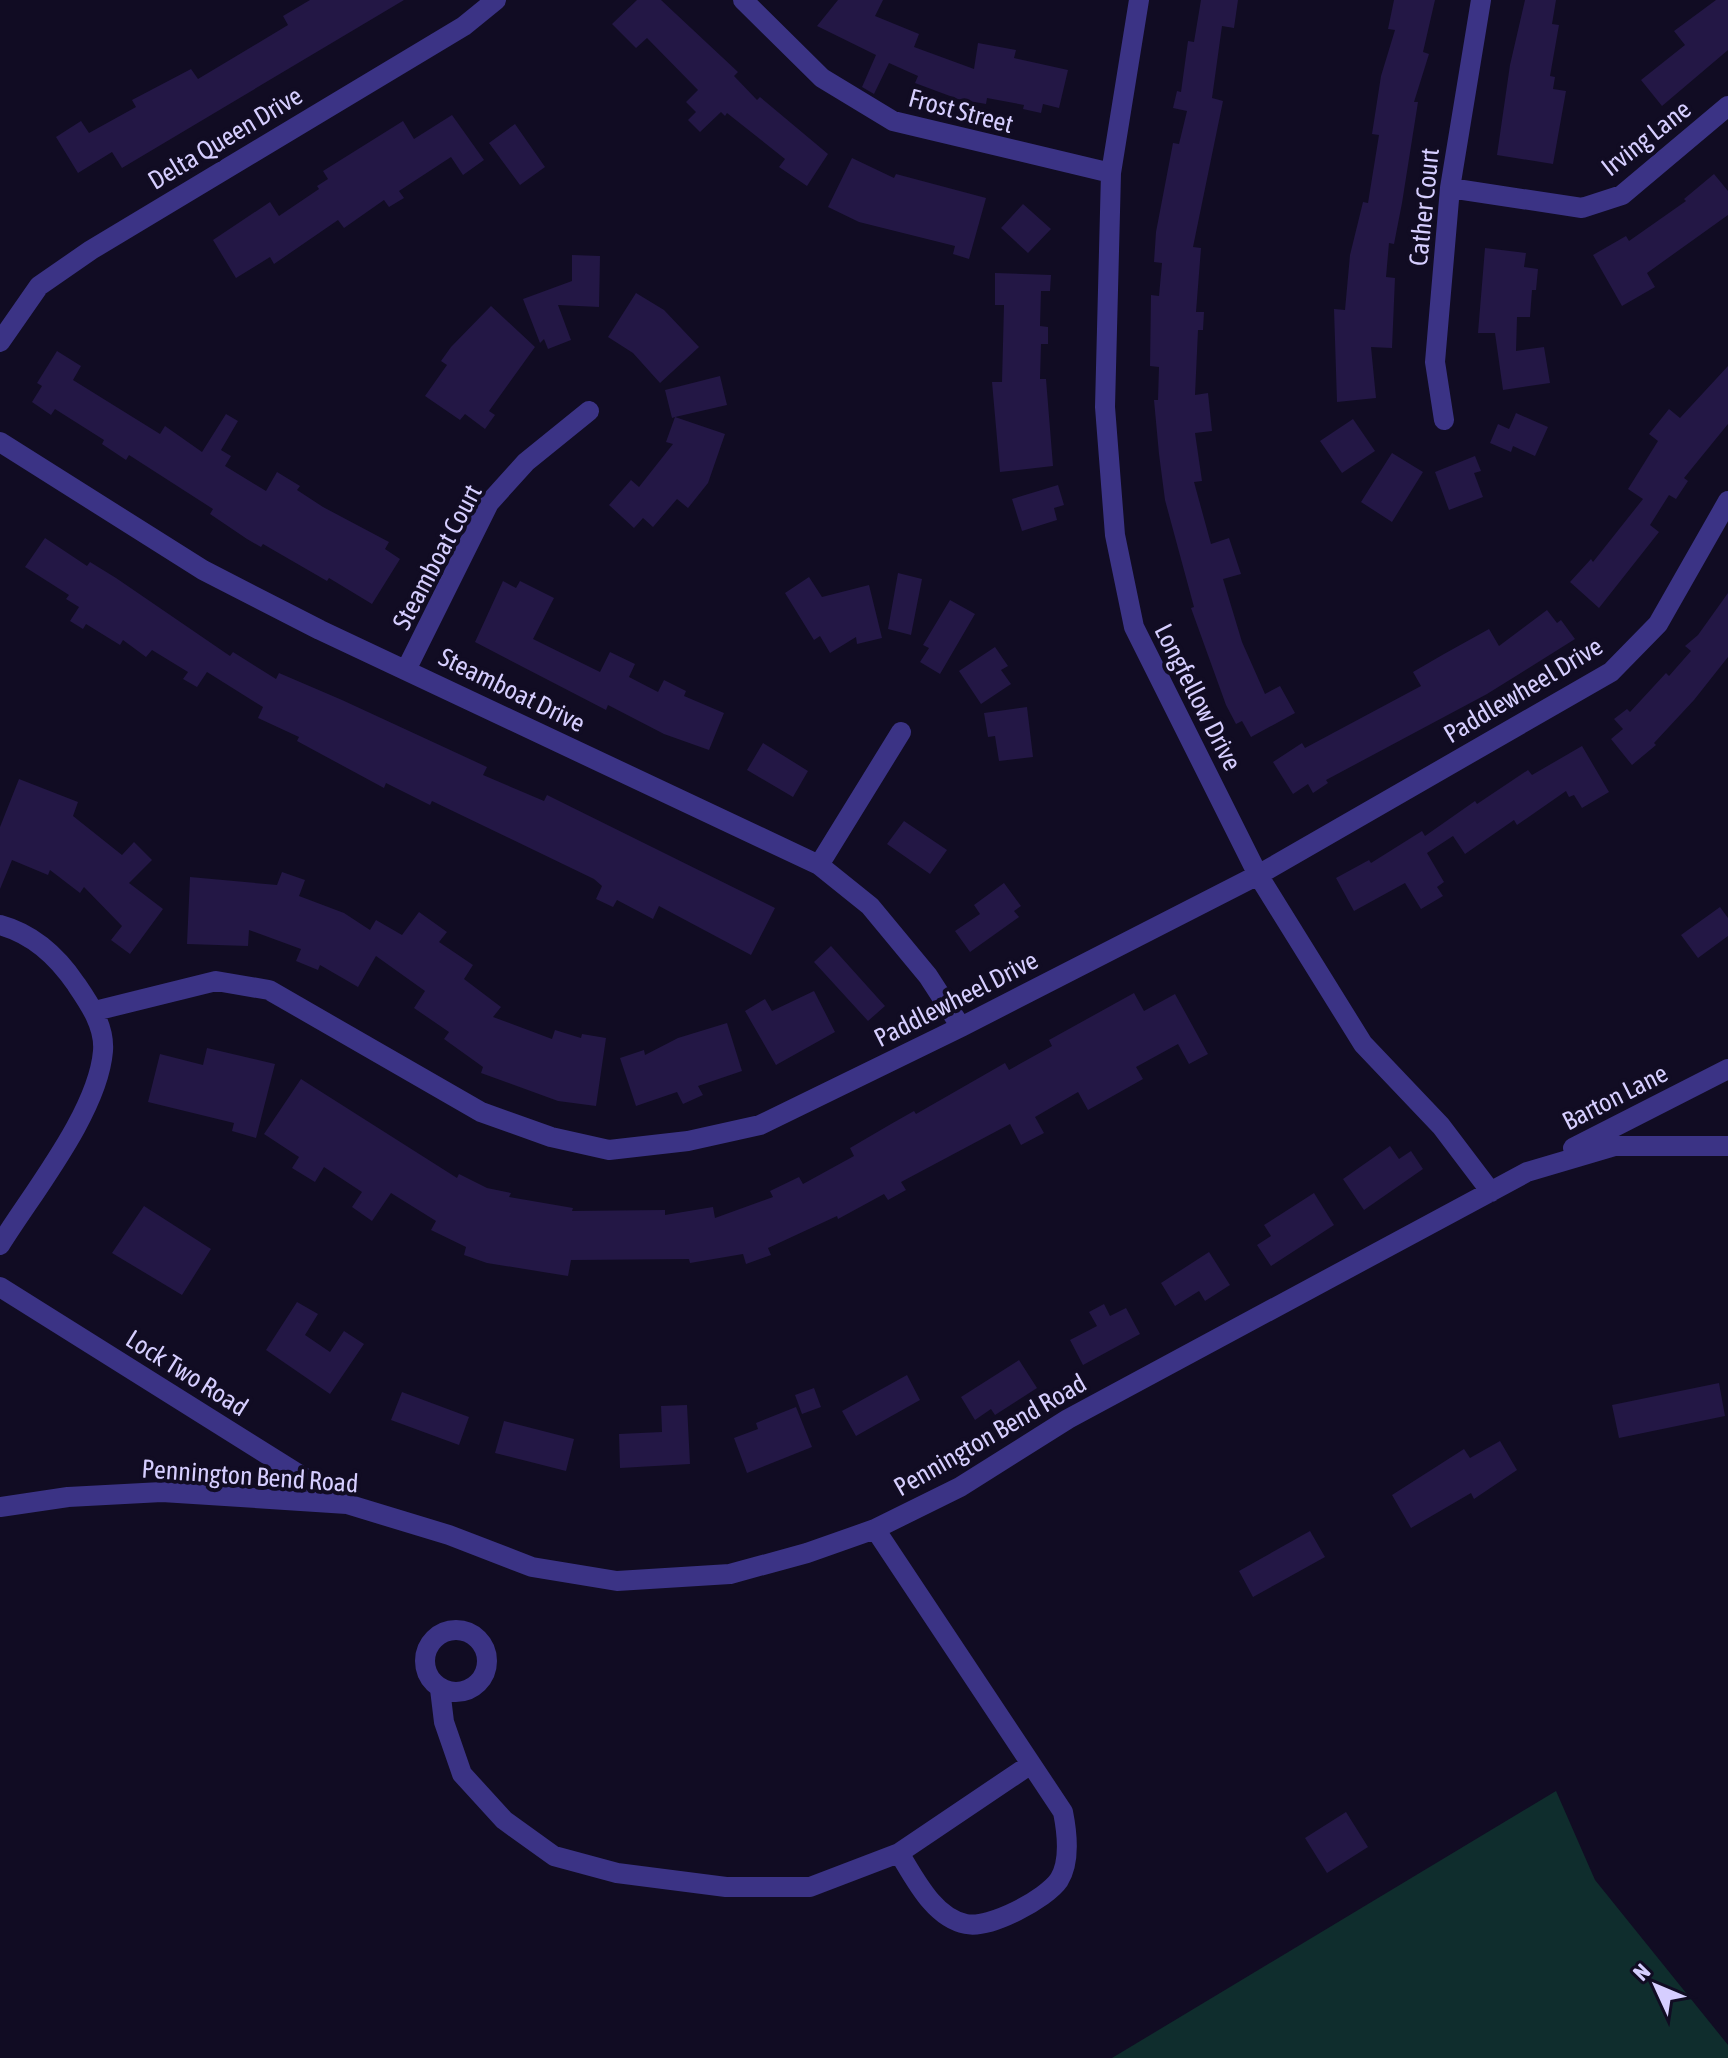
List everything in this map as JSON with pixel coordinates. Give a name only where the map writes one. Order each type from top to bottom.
[{"type":"street","name":"Delta Queen Drive","points":[[0,342],[39,286],[78,259],[464,26],[496,0]]},
{"type":"street","name":"Frost Street","points":[[743,0],[822,78],[893,121],[1111,173]]},
{"type":"street","name":"Longfellow Drive","points":[[1139,0],[1111,173],[1105,407],[1115,535],[1134,627],[1258,875],[1363,1044],[1441,1126],[1491,1192]]},
{"type":"street","name":"Cather Court","points":[[1444,420],[1435,362],[1450,188],[1481,0]]},
{"type":"street","name":"Irving Lane","points":[[1450,188],[1582,208],[1622,195],[1728,106]]},
{"type":"street","name":"Steamboat Court","points":[[407,668],[489,503],[526,462],[589,411]]},
{"type":"street","name":"Steamboat Drive","points":[[0,442],[203,570],[320,630],[407,668],[819,865],[870,906],[928,976],[961,1027]]},
{"type":"street","name":"Paddlewheel Drive","points":[[95,1011],[216,981],[269,990],[481,1112],[551,1137],[609,1150],[688,1141],[760,1125],[961,1027],[1258,875],[1611,672],[1658,624],[1728,501]]},
{"type":"street","points":[[819,865],[901,732]]},
{"type":"street","points":[[0,925],[20,930],[59,960],[95,1011],[103,1048],[93,1096],[0,1245]]},
{"type":"street","name":"Barton Lane","points":[[1527,1172],[1728,1069]]},
{"type":"street","name":"Pennington Bend Road","points":[[0,1507],[68,1497],[162,1492],[347,1504],[449,1535],[532,1567],[617,1581],[730,1574],[807,1553],[875,1529],[960,1487],[1068,1419],[1527,1172],[1615,1146],[1728,1146]]},
{"type":"street","name":"Lock Two Road","points":[[0,1287],[347,1504]]},
{"type":"street","points":[[875,1529],[1063,1812],[1068,1842],[1059,1880],[1006,1919],[967,1924],[941,1911],[919,1886],[899,1853]]},
{"type":"street","points":[[440,1689],[444,1722],[462,1774],[504,1820],[554,1856],[617,1873],[726,1887],[810,1887],[899,1853],[1031,1764]]},
{"type":"green space","points":[[1556,1791],[1595,1880],[1728,2045],[1728,2058],[1112,2058]]},
{"type":"building","points":[[310,0],[404,0],[122,168],[112,152],[78,173],[56,137],[81,121],[89,133],[136,107],[132,100],[191,69],[198,79],[288,25],[283,16]]},
{"type":"building","points":[[637,0],[661,0],[738,72],[734,76],[757,100],[760,97],[828,154],[807,186],[779,167],[785,159],[727,113],[725,116],[721,112],[700,132],[688,120],[696,112],[686,102],[698,90],[647,38],[636,48],[612,24]]},
{"type":"building","points":[[838,0],[883,0],[875,16],[919,34],[914,47],[974,69],[978,43],[1016,50],[1014,58],[1068,70],[1059,108],[1043,104],[1041,113],[1023,109],[1024,105],[987,98],[986,104],[958,99],[915,83],[918,76],[889,63],[874,94],[862,87],[876,55],[817,26]]},
{"type":"building","points":[[1201,0],[1238,0],[1234,28],[1222,26],[1212,98],[1223,101],[1193,247],[1201,248],[1196,312],[1204,312],[1203,330],[1198,330],[1195,395],[1208,393],[1212,431],[1195,433],[1202,481],[1194,482],[1211,544],[1229,538],[1241,574],[1223,579],[1242,642],[1265,694],[1280,686],[1295,713],[1251,737],[1242,721],[1236,724],[1226,705],[1191,608],[1194,607],[1165,500],[1154,400],[1158,400],[1159,367],[1150,366],[1151,295],[1159,296],[1162,263],[1154,262],[1156,232],[1173,143],[1179,144],[1187,111],[1173,108],[1177,91],[1181,92],[1188,41],[1194,42]]},
{"type":"building","points":[[1394,0],[1435,0],[1423,52],[1429,54],[1414,102],[1418,102],[1402,203],[1394,244],[1389,243],[1386,277],[1395,278],[1392,348],[1371,347],[1376,398],[1337,402],[1334,309],[1345,310],[1350,255],[1363,202],[1368,203],[1379,135],[1372,134],[1381,76],[1395,30],[1388,29]]},
{"type":"building","points":[[1525,0],[1556,0],[1552,24],[1559,25],[1550,76],[1555,77],[1553,89],[1566,91],[1553,164],[1497,155],[1510,65]]},
{"type":"building","points":[[1716,0],[1728,0],[1728,50],[1662,106],[1641,80],[1685,45],[1674,31]]},
{"type":"building","points":[[452,115],[484,160],[463,175],[451,157],[399,191],[404,198],[389,207],[384,200],[344,228],[338,220],[274,264],[270,257],[236,278],[213,240],[270,202],[279,216],[319,189],[317,186],[328,179],[323,171],[403,121],[414,139]]},
{"type":"building","points":[[515,124],[545,167],[520,185],[489,143]]},
{"type":"building","points":[[852,158],[894,178],[896,174],[986,198],[969,259],[953,254],[955,246],[859,222],[828,207]]},
{"type":"building","points":[[1714,174],[1728,191],[1728,215],[1647,273],[1655,287],[1622,306],[1593,255],[1626,236],[1629,241],[1686,201],[1684,199]]},
{"type":"building","points":[[1023,204],[1051,229],[1028,253],[1001,228]]},
{"type":"building","points":[[1485,248],[1526,253],[1524,267],[1538,269],[1536,290],[1532,290],[1530,317],[1517,317],[1516,351],[1544,347],[1550,383],[1503,390],[1495,333],[1478,333]]},
{"type":"building","points":[[572,255],[600,256],[599,307],[558,305],[571,340],[548,349],[544,339],[540,343],[523,299],[572,281]]},
{"type":"building","points":[[995,273],[1051,275],[1050,291],[1041,291],[1040,326],[1048,327],[1048,344],[1041,344],[1040,379],[1046,379],[1053,466],[1000,472],[992,382],[1002,382],[1004,305],[995,305]]},
{"type":"building","points":[[636,293],[664,310],[699,347],[660,383],[633,353],[608,337]]},
{"type":"building","points":[[491,306],[535,347],[489,411],[495,415],[485,429],[465,414],[460,420],[425,396],[447,365],[441,361],[451,347]]},
{"type":"building","points":[[57,351],[81,366],[73,380],[160,434],[165,426],[202,452],[226,414],[238,421],[221,450],[231,456],[225,466],[266,491],[277,472],[300,486],[297,490],[323,507],[389,542],[385,549],[400,559],[372,604],[329,578],[327,581],[263,544],[261,547],[247,539],[210,514],[213,509],[129,455],[126,460],[102,444],[104,440],[55,409],[51,415],[32,402],[42,386],[37,383]]},
{"type":"building","points":[[1728,366],[1728,424],[1684,478],[1688,481],[1676,499],[1669,495],[1650,525],[1659,532],[1599,608],[1570,582],[1591,559],[1593,562],[1643,499],[1628,489],[1658,441],[1649,434],[1669,409],[1680,418]]},
{"type":"building","points":[[720,376],[727,405],[672,418],[665,390]]},
{"type":"building","points":[[1516,413],[1548,427],[1535,456],[1513,446],[1511,452],[1490,443],[1498,424],[1509,429]]},
{"type":"building","points":[[675,417],[725,434],[708,483],[688,508],[677,499],[653,527],[643,518],[634,528],[609,505],[631,480],[639,487],[673,444],[666,442]]},
{"type":"building","points":[[1353,419],[1375,451],[1342,473],[1320,441]]},
{"type":"building","points":[[1392,453],[1423,472],[1392,522],[1361,502]]},
{"type":"building","points":[[1475,456],[1481,471],[1474,473],[1483,497],[1449,510],[1435,472]]},
{"type":"building","points":[[1058,485],[1064,505],[1054,508],[1057,520],[1022,531],[1012,499]]},
{"type":"building","points":[[45,538],[87,566],[90,562],[116,578],[230,656],[233,652],[276,679],[279,673],[487,767],[483,775],[544,801],[547,795],[775,908],[751,955],[659,906],[653,919],[617,900],[613,907],[596,899],[602,886],[594,879],[432,801],[430,805],[386,783],[384,788],[297,741],[299,737],[258,718],[263,707],[207,672],[197,687],[183,679],[188,672],[152,650],[146,657],[123,640],[120,645],[86,624],[83,629],[70,621],[79,607],[66,599],[69,595],[25,567]]},
{"type":"building","points":[[898,573],[922,579],[911,635],[888,629]]},
{"type":"building","points":[[809,577],[822,597],[869,585],[882,638],[857,644],[856,637],[830,653],[820,636],[814,640],[785,593]]},
{"type":"building","points":[[503,581],[516,588],[520,581],[554,598],[533,639],[600,672],[610,652],[635,664],[629,677],[658,692],[664,680],[686,691],[684,696],[724,713],[709,750],[664,734],[608,705],[606,710],[475,642]]},
{"type":"building","points":[[1728,593],[1728,657],[1654,743],[1656,745],[1632,765],[1611,739],[1623,729],[1614,719],[1627,709],[1630,712],[1666,673],[1669,676],[1691,651],[1685,646],[1698,635]]},
{"type":"building","points":[[950,600],[975,614],[940,674],[920,662],[929,648],[923,645]]},
{"type":"building","points":[[1547,610],[1557,623],[1561,620],[1575,639],[1487,694],[1326,780],[1328,783],[1313,793],[1308,784],[1293,794],[1273,762],[1302,743],[1305,748],[1421,686],[1413,672],[1489,629],[1499,646]]},
{"type":"building","points":[[995,647],[1008,666],[1001,670],[1011,684],[981,704],[959,671]]},
{"type":"building","points":[[1027,707],[1033,757],[999,761],[995,736],[988,737],[984,713]]},
{"type":"building","points":[[763,743],[808,771],[793,797],[747,770]]},
{"type":"building","points":[[1582,746],[1609,792],[1582,808],[1574,795],[1569,797],[1566,791],[1517,825],[1514,820],[1465,854],[1453,836],[1427,853],[1444,882],[1437,887],[1443,896],[1421,909],[1405,883],[1354,911],[1336,878],[1369,860],[1371,863],[1422,831],[1425,836],[1475,801],[1477,804],[1528,770],[1532,775]]},
{"type":"building","points":[[19,779],[78,802],[73,816],[122,855],[134,842],[152,860],[129,883],[163,909],[130,954],[111,940],[122,926],[84,887],[80,893],[50,870],[48,875],[12,860],[0,889],[0,827]]},
{"type":"building","points":[[904,821],[947,850],[930,874],[887,844]]},
{"type":"building","points":[[282,872],[305,880],[299,896],[344,913],[370,930],[376,920],[402,935],[419,912],[447,932],[439,942],[473,965],[464,979],[501,1007],[493,1017],[552,1039],[555,1030],[581,1038],[582,1034],[606,1038],[596,1106],[558,1101],[481,1073],[483,1067],[444,1039],[449,1032],[414,1008],[425,991],[376,956],[358,987],[320,965],[318,970],[296,961],[301,949],[249,930],[248,946],[187,944],[190,877],[277,885]]},
{"type":"building","points":[[1004,883],[1021,906],[1014,911],[1019,917],[970,952],[955,931],[980,914],[974,905]]},
{"type":"building","points":[[1720,907],[1728,918],[1728,936],[1698,958],[1681,935]]},
{"type":"building","points":[[831,946],[885,1006],[868,1021],[814,962]]},
{"type":"building","points":[[814,991],[835,1032],[776,1065],[745,1011],[765,999],[772,1011]]},
{"type":"building","points":[[1134,993],[1144,1011],[1175,994],[1208,1054],[1189,1064],[1178,1044],[1136,1067],[1143,1079],[1088,1110],[1078,1092],[1035,1117],[1044,1133],[1021,1145],[1010,1124],[901,1182],[906,1190],[888,1200],[884,1194],[838,1219],[837,1216],[768,1248],[771,1255],[746,1264],[743,1254],[690,1263],[689,1259],[571,1260],[568,1276],[487,1263],[464,1255],[466,1247],[431,1230],[436,1221],[391,1193],[372,1221],[352,1207],[362,1192],[324,1167],[315,1182],[292,1168],[299,1157],[264,1134],[301,1079],[457,1178],[459,1174],[487,1188],[511,1193],[509,1197],[573,1208],[572,1211],[665,1210],[665,1215],[713,1207],[715,1218],[773,1197],[770,1191],[799,1177],[803,1184],[854,1156],[850,1148],[891,1124],[914,1111],[916,1114],[1005,1063],[1009,1070],[1052,1046],[1049,1040]]},
{"type":"building","points":[[727,1023],[742,1071],[698,1086],[703,1095],[683,1104],[677,1092],[636,1106],[620,1058],[644,1050],[645,1055],[678,1038]]},
{"type":"building","points":[[207,1048],[275,1064],[256,1138],[232,1131],[234,1123],[148,1102],[160,1054],[203,1065]]},
{"type":"building","points":[[1390,1146],[1399,1159],[1411,1151],[1423,1169],[1364,1210],[1343,1179]]},
{"type":"building","points":[[1314,1193],[1334,1225],[1271,1266],[1257,1245],[1271,1236],[1264,1225]]},
{"type":"building","points":[[144,1206],[211,1249],[182,1295],[112,1253]]},
{"type":"building","points":[[1209,1252],[1230,1285],[1205,1301],[1199,1291],[1175,1306],[1161,1283]]},
{"type":"building","points":[[297,1302],[318,1314],[305,1335],[330,1352],[344,1331],[364,1344],[330,1394],[266,1350]]},
{"type":"building","points":[[1104,1304],[1110,1316],[1126,1308],[1140,1334],[1083,1365],[1070,1340],[1097,1326],[1089,1312]]},
{"type":"building","points":[[1019,1360],[1037,1388],[995,1415],[991,1409],[975,1420],[961,1397]]},
{"type":"building","points":[[907,1375],[920,1400],[856,1436],[842,1411]]},
{"type":"building","points":[[1719,1383],[1725,1416],[1619,1438],[1612,1405]]},
{"type":"building","points":[[814,1388],[821,1407],[802,1414],[795,1395]]},
{"type":"building","points":[[402,1392],[469,1417],[459,1445],[391,1420]]},
{"type":"building","points":[[687,1405],[690,1464],[620,1468],[619,1434],[662,1432],[661,1406]]},
{"type":"building","points":[[796,1407],[812,1447],[747,1473],[734,1438],[758,1429],[756,1423]]},
{"type":"building","points":[[504,1421],[574,1439],[566,1471],[495,1453]]},
{"type":"building","points":[[1500,1441],[1517,1470],[1474,1499],[1471,1493],[1411,1528],[1392,1495],[1464,1449],[1470,1458]]},
{"type":"building","points":[[1310,1531],[1325,1557],[1253,1597],[1239,1571]]},
{"type":"building","points":[[1346,1812],[1368,1847],[1327,1873],[1305,1838]]}]
